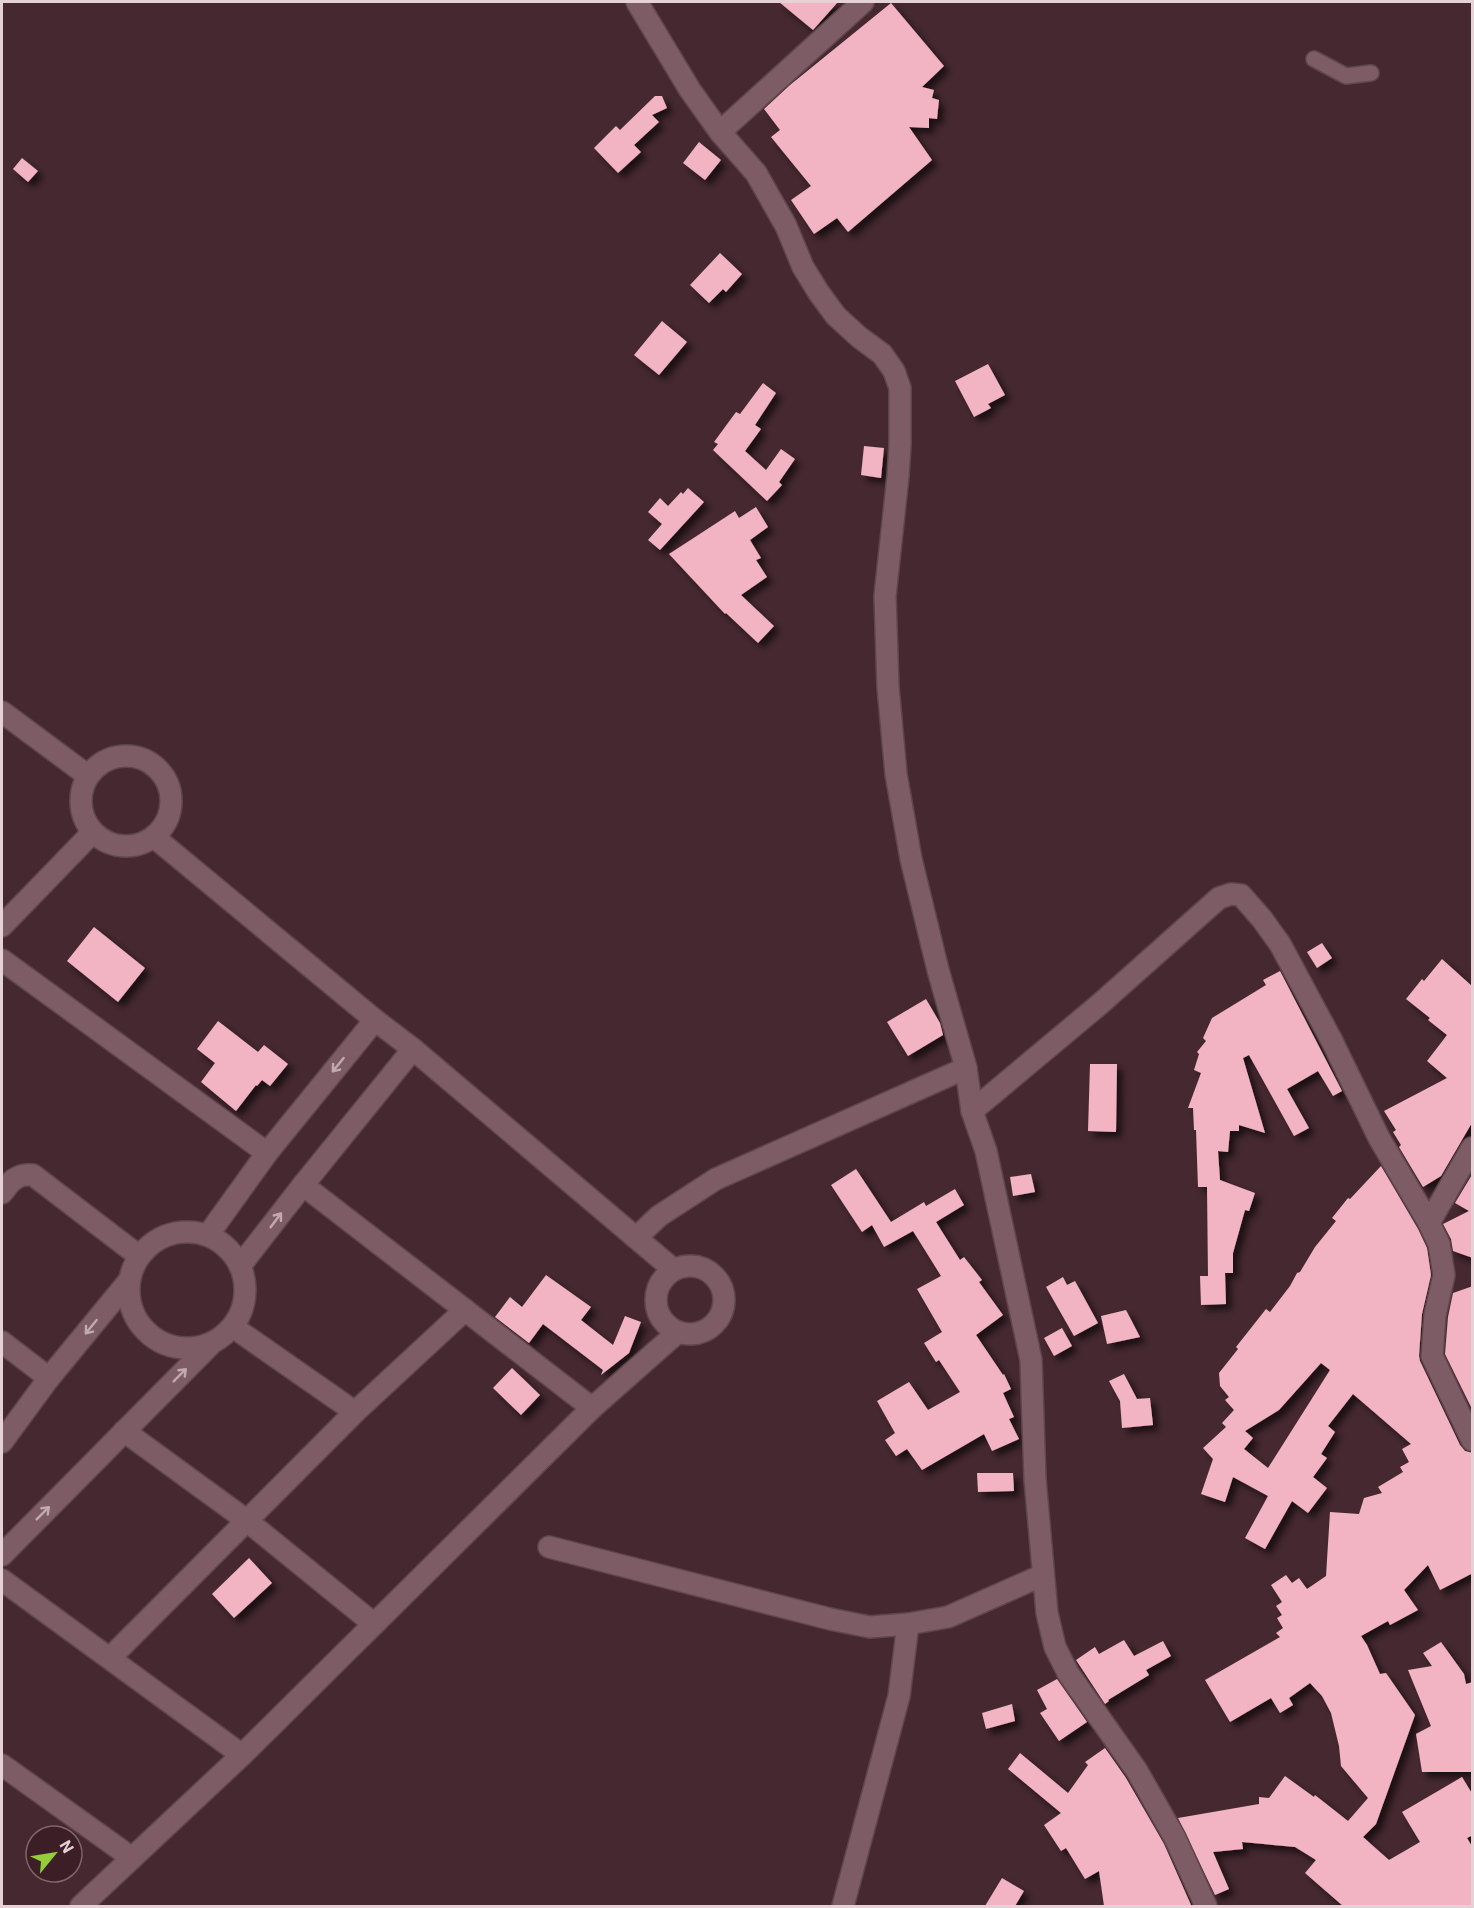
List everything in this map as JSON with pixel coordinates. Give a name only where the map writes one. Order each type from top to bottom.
[{"type":"street","points":[[637,2],[690,90],[720,132],[756,173],[786,226],[803,267],[819,293],[836,316],[882,354],[894,371],[900,388],[900,445],[885,596],[888,687],[896,774],[911,859],[938,970],[966,1068],[972,1111],[986,1151],[1031,1360],[1035,1479],[1047,1614],[1055,1647],[1068,1673],[1137,1771],[1175,1838],[1206,1906]]},
{"type":"street","points":[[720,132],[863,2]]},
{"type":"street","points":[[1314,59],[1346,76],[1371,73]]},
{"type":"street","points":[[2,712],[87,775]]},
{"type":"street","points":[[126,754],[148,760],[164,775],[172,797],[168,819],[154,837],[134,846],[111,844],[93,832],[84,819],[80,805],[81,789],[87,775],[104,760],[126,754]]},
{"type":"street","points":[[2,926],[93,832]]},
{"type":"street","points":[[154,837],[413,1049],[674,1270]]},
{"type":"street","points":[[972,1111],[1100,1005],[1219,898],[1231,894],[1241,895],[1280,944],[1332,1041],[1379,1138],[1429,1222],[1439,1244],[1444,1275],[1435,1315],[1432,1356],[1473,1440]]},
{"type":"street","points":[[2,960],[267,1152]]},
{"type":"street","points":[[208,1235],[267,1152],[375,1020]]},
{"type":"street","points":[[240,1266],[413,1049]]},
{"type":"street","points":[[636,1238],[659,1216],[717,1179],[966,1068]]},
{"type":"street","points":[[1429,1222],[1473,1148]]},
{"type":"street","points":[[2,1193],[14,1179],[24,1174],[33,1175],[139,1256]]},
{"type":"street","points":[[303,1185],[592,1408]]},
{"type":"street","points":[[2,1442],[49,1378],[128,1282],[139,1256],[152,1242],[169,1234],[189,1231],[208,1235],[232,1253],[240,1266],[245,1287],[243,1308],[233,1327],[211,1344],[2,1555]]},
{"type":"street","points":[[690,1266],[706,1270],[718,1282],[724,1298],[721,1315],[710,1328],[694,1334],[678,1332],[665,1323],[657,1310],[656,1294],[662,1280],[674,1270],[690,1266]]},
{"type":"street","points":[[128,1282],[129,1302],[137,1322],[152,1337],[170,1347],[191,1349],[211,1344]]},
{"type":"street","points":[[110,1658],[355,1412],[465,1310]]},
{"type":"street","points":[[233,1327],[355,1412]]},
{"type":"street","points":[[81,1906],[242,1755],[592,1408],[678,1332]]},
{"type":"street","points":[[2,1342],[49,1378]]},
{"type":"street","points":[[123,1431],[246,1520],[374,1624]]},
{"type":"street","points":[[549,1547],[830,1619],[870,1627],[908,1624],[948,1617],[1042,1575]]},
{"type":"street","points":[[2,1580],[242,1755]]},
{"type":"street","points":[[843,1906],[899,1696],[908,1624]]},
{"type":"street","points":[[2,1765],[132,1858]]},
{"type":"building","points":[[779,2],[838,2],[813,30]]},
{"type":"building","points":[[891,3],[944,66],[922,87],[934,90],[932,98],[939,100],[937,119],[929,118],[929,128],[909,127],[932,160],[848,232],[837,218],[814,234],[791,200],[811,186],[771,137],[780,130],[764,109]]},
{"type":"building","points":[[655,96],[662,96],[667,108],[652,115],[659,122],[634,145],[641,152],[618,173],[594,148],[616,126],[620,130]]},
{"type":"building","points":[[699,142],[721,160],[705,180],[683,163]]},
{"type":"building","points":[[22,158],[38,171],[28,182],[13,169]]},
{"type":"building","points":[[720,253],[742,274],[726,292],[723,289],[709,303],[690,285]]},
{"type":"building","points":[[662,321],[687,342],[659,375],[634,355]]},
{"type":"building","points":[[988,364],[1005,395],[988,404],[991,408],[974,417],[955,381]]},
{"type":"building","points":[[763,383],[776,393],[755,425],[761,429],[745,451],[766,470],[781,449],[795,459],[779,482],[782,485],[767,501],[713,450],[718,444],[714,442],[736,412],[740,414]]},
{"type":"building","points":[[864,446],[884,448],[881,478],[861,475]]},
{"type":"building","points":[[688,488],[704,502],[660,550],[648,540],[662,524],[648,512],[660,498],[668,506]]},
{"type":"building","points":[[756,507],[768,527],[750,540],[761,558],[756,560],[767,577],[741,595],[774,626],[758,643],[725,614],[669,554],[735,511],[739,518]]},
{"type":"building","points":[[94,927],[145,968],[118,1002],[67,961]]},
{"type":"building","points":[[1322,943],[1332,958],[1317,968],[1307,952]]},
{"type":"building","points":[[1442,959],[1473,987],[1473,1121],[1441,1176],[1423,1187],[1399,1147],[1401,1145],[1393,1132],[1396,1130],[1384,1111],[1447,1078],[1427,1061],[1447,1035],[1406,999]]},
{"type":"building","points":[[1280,971],[1342,1091],[1333,1096],[1318,1071],[1287,1089],[1309,1128],[1294,1136],[1249,1055],[1243,1058],[1265,1133],[1239,1125],[1239,1131],[1230,1131],[1228,1152],[1218,1151],[1220,1180],[1255,1193],[1249,1211],[1245,1210],[1233,1253],[1233,1273],[1225,1273],[1226,1304],[1201,1305],[1200,1276],[1208,1276],[1207,1187],[1198,1187],[1196,1130],[1194,1130],[1193,1108],[1188,1108],[1201,1073],[1194,1070],[1199,1054],[1197,1052],[1206,1041],[1203,1038],[1212,1018],[1266,985],[1263,980]]},
{"type":"building","points":[[926,999],[940,1023],[943,1035],[908,1056],[887,1022]]},
{"type":"building","points":[[218,1021],[258,1052],[264,1045],[288,1064],[270,1086],[262,1080],[256,1085],[236,1111],[201,1082],[215,1063],[197,1049]]},
{"type":"building","points":[[1090,1064],[1117,1064],[1116,1132],[1088,1131]]},
{"type":"building","points":[[1381,1166],[1418,1229],[1427,1248],[1431,1275],[1422,1314],[1420,1361],[1460,1445],[1465,1451],[1473,1453],[1473,1573],[1440,1590],[1428,1565],[1404,1590],[1418,1610],[1390,1625],[1388,1621],[1361,1636],[1380,1674],[1386,1673],[1415,1715],[1376,1824],[1363,1837],[1389,1860],[1420,1842],[1402,1812],[1462,1777],[1473,1795],[1473,1835],[1467,1838],[1473,1848],[1473,1906],[1343,1906],[1305,1873],[1316,1860],[1295,1847],[1242,1842],[1243,1849],[1213,1852],[1229,1889],[1215,1895],[1178,1818],[1259,1804],[1259,1797],[1269,1798],[1285,1776],[1314,1797],[1315,1795],[1348,1821],[1368,1798],[1341,1766],[1331,1713],[1322,1696],[1310,1683],[1289,1698],[1293,1705],[1280,1713],[1271,1698],[1230,1722],[1205,1680],[1280,1637],[1276,1633],[1283,1628],[1277,1618],[1282,1615],[1276,1606],[1282,1602],[1271,1585],[1286,1575],[1292,1583],[1299,1578],[1307,1589],[1326,1576],[1330,1512],[1359,1514],[1364,1498],[1382,1493],[1378,1487],[1403,1472],[1400,1467],[1409,1462],[1402,1449],[1411,1444],[1353,1394],[1328,1426],[1335,1432],[1321,1454],[1327,1458],[1313,1477],[1327,1488],[1308,1513],[1292,1501],[1265,1549],[1245,1538],[1268,1496],[1233,1477],[1225,1502],[1201,1494],[1213,1459],[1203,1448],[1226,1427],[1222,1423],[1234,1410],[1225,1400],[1229,1397],[1220,1386],[1219,1373],[1266,1309],[1270,1312],[1290,1286],[1315,1247],[1336,1221],[1332,1218],[1348,1198],[1350,1199]],"holes":[[[1321,1363],[1330,1370],[1268,1468],[1244,1449],[1253,1438],[1245,1431],[1279,1410]]]},
{"type":"building","points":[[856,1169],[891,1222],[924,1202],[926,1206],[955,1189],[964,1205],[936,1222],[960,1260],[964,1257],[982,1280],[979,1282],[1003,1315],[976,1335],[1004,1374],[1011,1389],[1003,1393],[1014,1417],[1009,1419],[1019,1439],[992,1451],[984,1434],[922,1470],[907,1449],[896,1456],[885,1440],[895,1433],[877,1401],[909,1382],[928,1410],[960,1392],[939,1360],[936,1362],[924,1343],[942,1332],[917,1289],[941,1276],[913,1231],[884,1247],[872,1225],[862,1232],[831,1185]]},
{"type":"building","points":[[1473,1173],[1473,1258],[1453,1251],[1451,1239],[1443,1224],[1469,1211],[1455,1203]]},
{"type":"building","points":[[1031,1174],[1035,1192],[1013,1196],[1010,1177]]},
{"type":"building","points":[[546,1275],[591,1307],[581,1320],[613,1345],[625,1316],[641,1322],[629,1353],[601,1375],[603,1370],[543,1324],[529,1343],[495,1317],[510,1297],[522,1307]]},
{"type":"building","points":[[1063,1277],[1067,1285],[1075,1281],[1098,1323],[1074,1336],[1046,1287]]},
{"type":"building","points":[[1473,1286],[1473,1411],[1445,1354],[1448,1317],[1453,1293]]},
{"type":"building","points":[[1126,1310],[1140,1337],[1107,1344],[1101,1316]]},
{"type":"building","points":[[1062,1328],[1072,1346],[1054,1356],[1044,1338]]},
{"type":"building","points":[[512,1368],[540,1395],[521,1415],[493,1388]]},
{"type":"building","points":[[1124,1374],[1137,1399],[1150,1398],[1153,1425],[1122,1428],[1120,1401],[1109,1381]]},
{"type":"building","points":[[977,1473],[1013,1473],[1014,1491],[978,1492]]},
{"type":"building","points":[[249,1558],[272,1583],[234,1618],[212,1594]]},
{"type":"building","points":[[1124,1640],[1134,1656],[1163,1641],[1171,1656],[1146,1670],[1149,1675],[1105,1704],[1076,1660],[1095,1647],[1099,1654]]},
{"type":"building","points":[[1441,1642],[1464,1674],[1466,1684],[1473,1682],[1473,1772],[1422,1772],[1416,1734],[1431,1726],[1408,1670],[1432,1666],[1423,1653]]},
{"type":"building","points":[[1057,1679],[1087,1722],[1059,1741],[1040,1713],[1047,1709],[1037,1690]]},
{"type":"building","points":[[1012,1704],[1015,1721],[986,1729],[982,1713]]},
{"type":"building","points":[[1105,1748],[1126,1778],[1164,1844],[1191,1905],[1104,1906],[1099,1871],[1085,1879],[1066,1848],[1061,1851],[1044,1825],[1061,1813],[1008,1769],[1020,1753],[1068,1793],[1088,1765],[1085,1762]]},
{"type":"building","points":[[1002,1878],[1024,1891],[1015,1906],[985,1906]]}]
